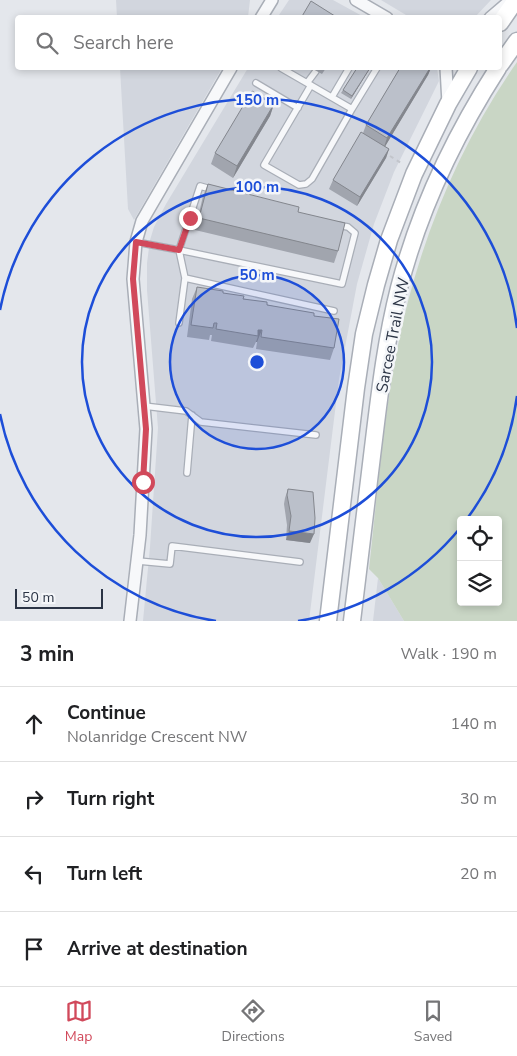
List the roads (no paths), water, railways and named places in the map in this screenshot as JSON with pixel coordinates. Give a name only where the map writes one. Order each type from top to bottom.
[{"type":"main road","points":[[502,20],[516,0]]},
{"type":"main road","name":"Sarcee Trail NW","points":[[502,62],[517,41]]},
{"type":"main road","name":"Sarcee Trail NW","points":[[328,621],[364,334],[376,285],[400,205],[448,104],[468,70]]},
{"type":"main road","name":"Sarcee Trail NW","points":[[352,621],[381,380],[400,288],[411,248],[436,183],[466,122],[497,70]]},
{"type":"street","points":[[263,15],[272,0]]},
{"type":"street","points":[[356,0],[382,15]]},
{"type":"street","points":[[494,15],[511,0]]},
{"type":"street","points":[[130,621],[138,561],[146,429],[133,279],[136,242],[142,221],[230,70]]},
{"type":"street","points":[[446,70],[448,104]]},
{"type":"lane","points":[[284,70],[352,109]]},
{"type":"lane","points":[[316,70],[298,108],[264,165],[299,184],[306,184],[312,179],[376,70]]},
{"type":"lane","points":[[332,97],[348,70]]},
{"type":"lane","points":[[256,83],[298,108]]},
{"type":"lane","points":[[179,323],[185,278],[179,250],[200,186],[218,191]]},
{"type":"lane","points":[[136,242],[342,284],[355,234],[348,227],[329,222]]},
{"type":"lane","points":[[185,278],[334,311]]},
{"type":"lane","points":[[144,406],[186,411],[201,422],[316,435]]},
{"type":"lane","points":[[187,473],[192,415]]},
{"type":"lane","points":[[138,561],[170,564],[172,546],[300,562]]}]
